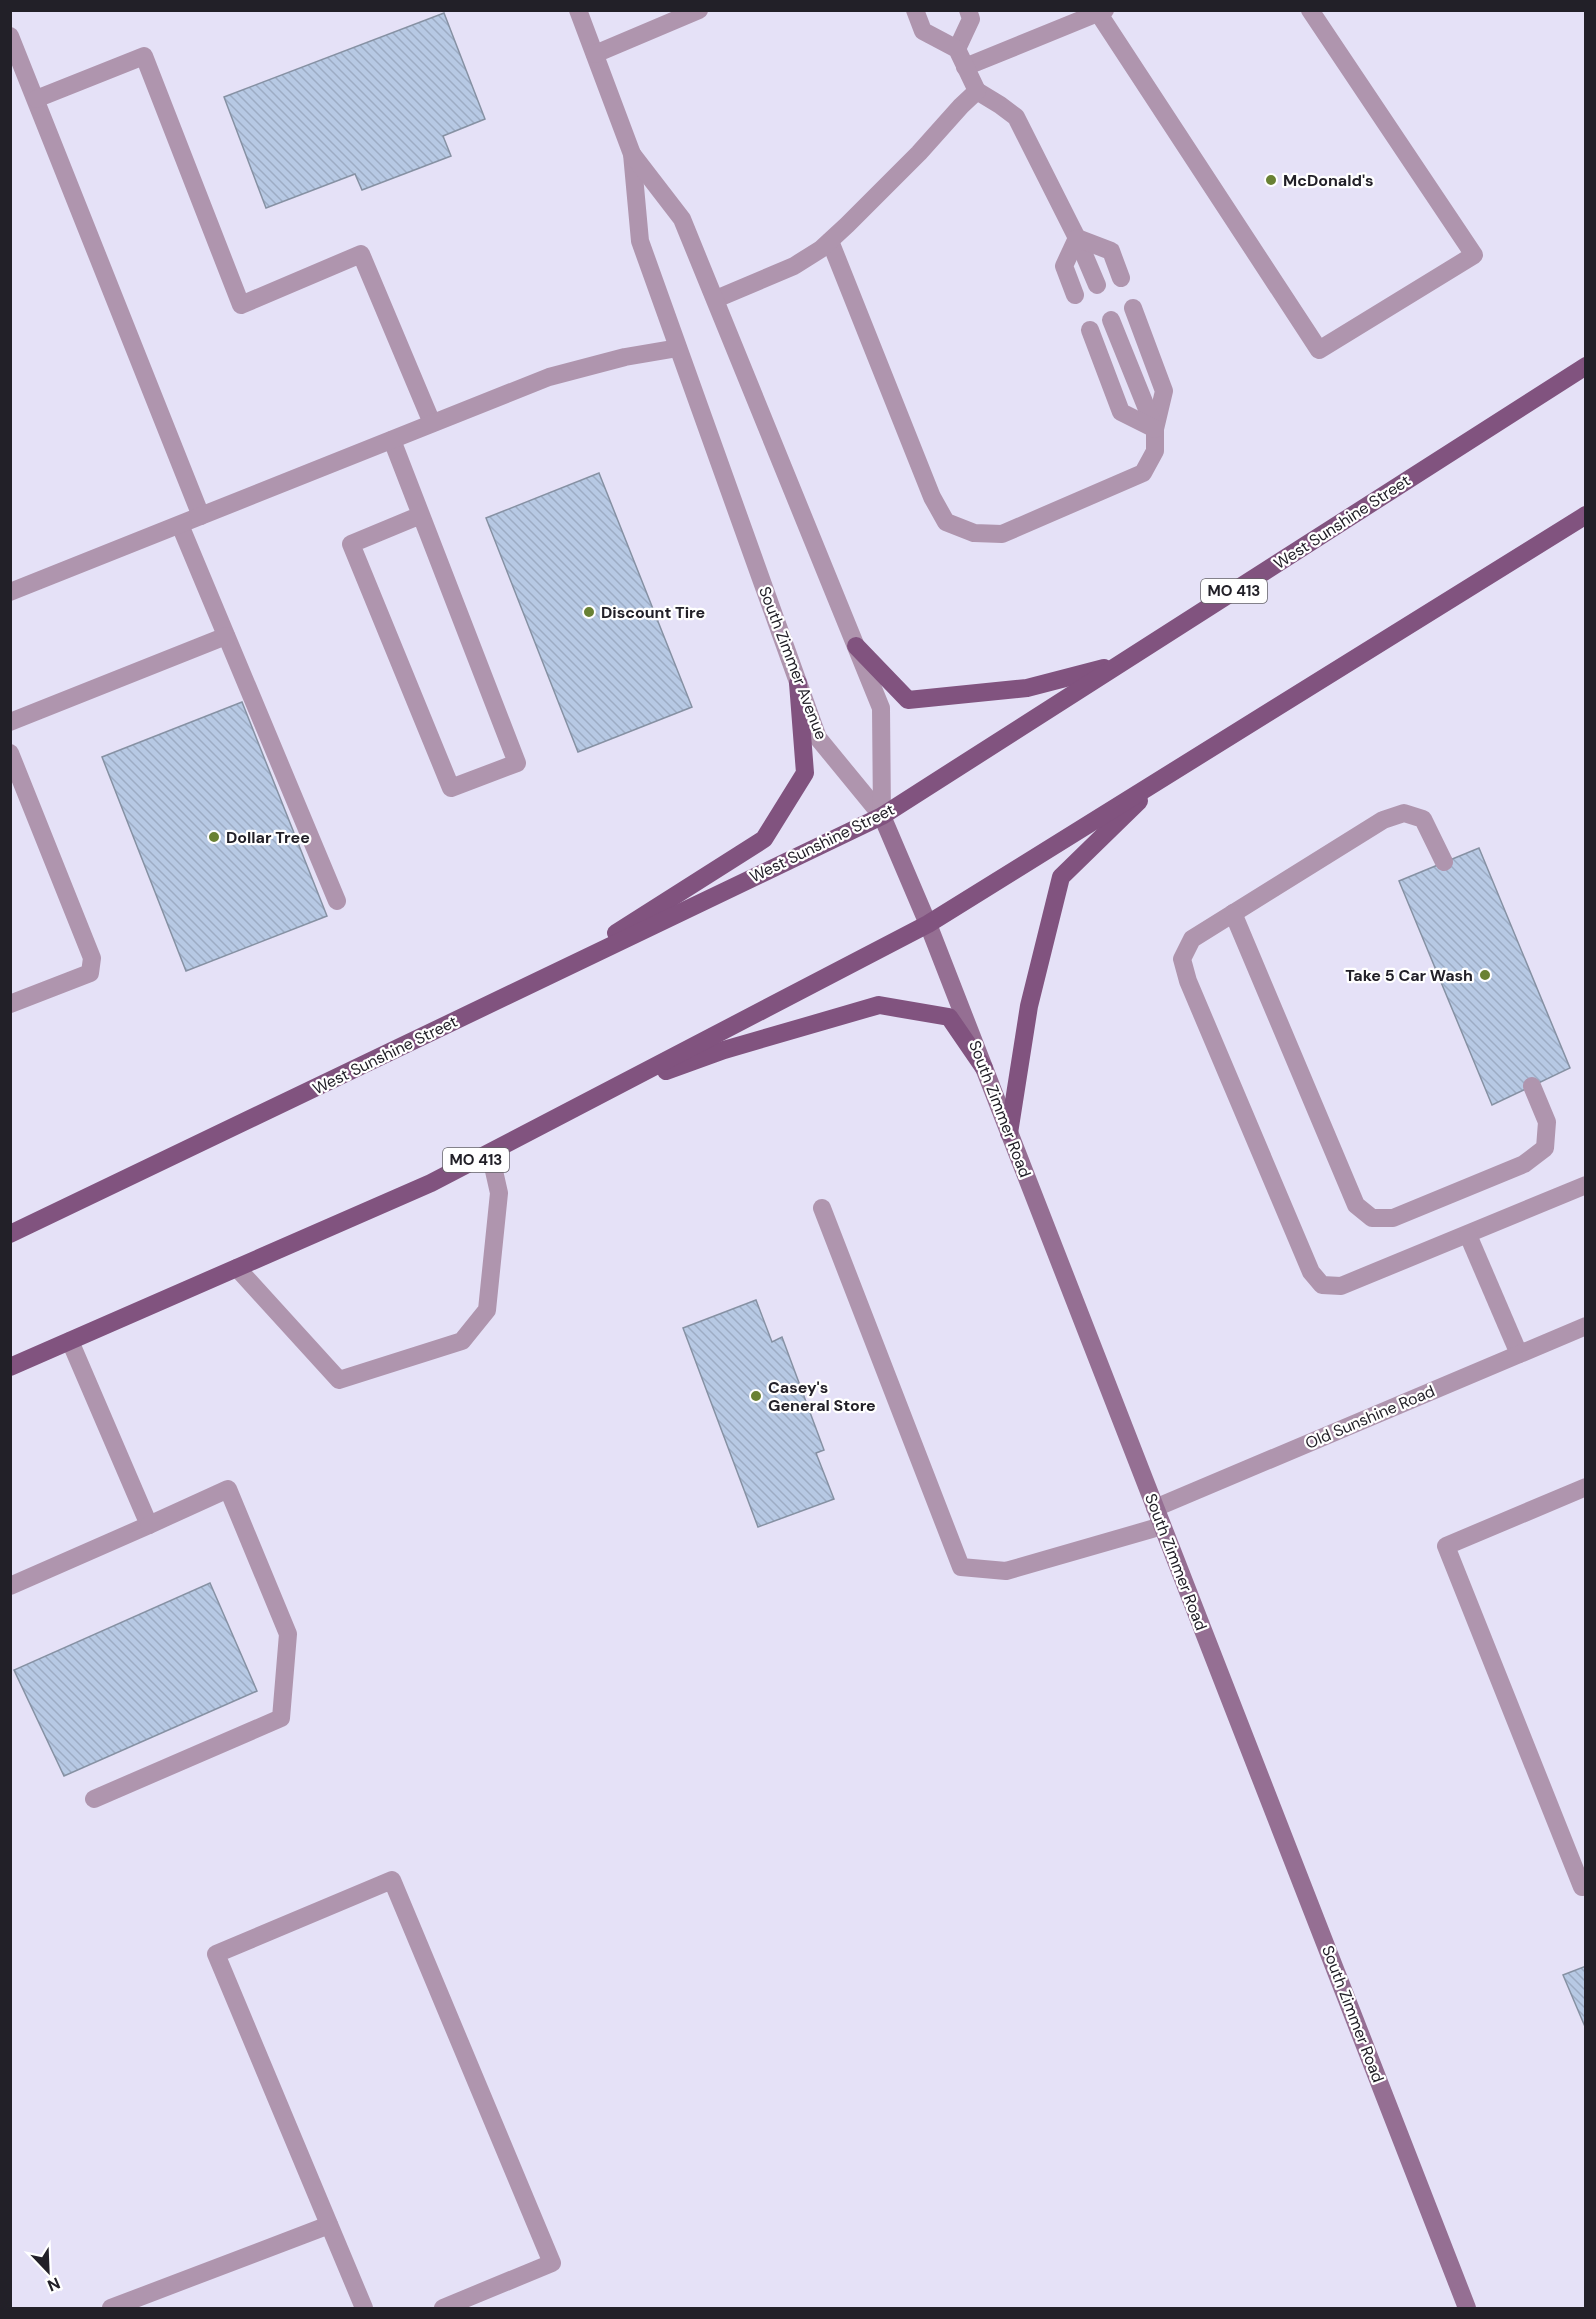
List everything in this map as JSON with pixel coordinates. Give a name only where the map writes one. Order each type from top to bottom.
[{"type":"main road","name":"West Sunshine Street","points":[[10,1234],[882,816],[1586,366]]},
{"type":"main road","name":"MO 413","points":[[10,1366],[431,1184],[928,924],[1586,515]]},
{"type":"main road","points":[[856,646],[908,700],[1028,688],[1120,664]]},
{"type":"main road","points":[[543,979],[764,838],[805,773],[798,683]]},
{"type":"main road","points":[[1009,1133],[1029,1006],[1061,877],[1164,777]]},
{"type":"main road","points":[[594,1098],[724,1050],[879,1005],[949,1017],[984,1068]]},
{"type":"street","name":"South Zimmer Avenue","points":[[578,10],[632,154],[640,241],[818,738],[882,816]]},
{"type":"street","points":[[595,54],[699,10]]},
{"type":"street","points":[[915,10],[923,31],[957,49],[976,91],[1016,117],[1077,238],[1097,285]]},
{"type":"street","points":[[957,49],[971,19],[968,10]]},
{"type":"street","points":[[965,67],[1102,12],[1318,350],[1474,255],[1310,10]]},
{"type":"street","points":[[10,36],[201,516]]},
{"type":"street","points":[[36,99],[144,56],[241,305],[361,254],[432,423]]},
{"type":"street","points":[[717,299],[794,266],[830,241],[919,153],[976,91]]},
{"type":"street","name":"South Zimmer Avenue","points":[[632,154],[682,219],[717,299],[881,708],[882,816]]},
{"type":"street","points":[[1077,238],[1111,251],[1121,278]]},
{"type":"street","points":[[1075,295],[1064,266],[1077,238]]},
{"type":"street","points":[[830,241],[932,497],[946,522],[974,533],[1002,534],[1143,473],[1155,451],[1155,429],[1164,392],[1133,308]]},
{"type":"street","points":[[1111,320],[1155,429]]},
{"type":"street","points":[[1090,330],[1121,412],[1155,429]]},
{"type":"street","points":[[10,592],[549,377],[626,357],[678,348]]},
{"type":"street","points":[[392,440],[517,763],[451,788],[351,544],[421,515]]},
{"type":"street","points":[[180,525],[337,902]]},
{"type":"street","points":[[10,722],[226,636]]},
{"type":"street","points":[[10,753],[92,958],[90,973],[10,1004]]},
{"type":"street","points":[[1443,862],[1423,819],[1404,813],[1383,820],[1192,939],[1182,959],[1188,981],[1311,1272],[1322,1285],[1341,1286],[1586,1185]]},
{"type":"street","name":"South Zimmer Road","points":[[882,816],[928,924],[1467,2308]]},
{"type":"street","points":[[1233,913],[1356,1205],[1372,1218],[1393,1218],[1524,1164],[1545,1148],[1547,1122],[1532,1086]]},
{"type":"street","points":[[237,1268],[339,1380],[462,1341],[488,1310],[499,1193],[490,1153]]},
{"type":"street","points":[[822,1208],[961,1567],[1006,1571],[1162,1526]]},
{"type":"street","points":[[1468,1235],[1519,1354]]},
{"type":"street","name":"Old Sunshine Road","points":[[1155,1508],[1586,1326]]},
{"type":"street","points":[[70,1341],[149,1525]]},
{"type":"street","points":[[1586,1487],[1446,1546],[1582,1887],[1586,1886]]},
{"type":"street","points":[[10,1586],[228,1489],[288,1634],[281,1718],[94,1799]]},
{"type":"street","points":[[364,2308],[216,1954],[392,1880],[552,2263],[443,2308]]},
{"type":"street","points":[[111,2308],[329,2225]]},
{"type":"building","points":[[444,13],[485,119],[443,136],[451,156],[362,190],[355,174],[266,208],[224,97]]},
{"type":"building","name":"Discount Tire","points":[[599,473],[692,707],[578,752],[486,518]]},
{"type":"building","name":"Dollar Tree","points":[[242,702],[327,916],[186,971],[102,757]]},
{"type":"building","name":"Take 5 Car Wash","points":[[1479,848],[1570,1068],[1492,1105],[1399,881]]},
{"type":"building","name":"Casey's General Store","points":[[756,1300],[772,1342],[782,1337],[824,1450],[816,1453],[834,1499],[758,1527],[683,1328]]},
{"type":"building","points":[[210,1583],[257,1691],[64,1776],[14,1670]]},
{"type":"building","points":[[1586,1966],[1586,2029],[1563,1975]]},
{"type":"place","name":"McDonald's","points":[[1271,180]]},
{"type":"place","name":"Discount Tire","points":[[589,612]]},
{"type":"place","name":"Dollar Tree","points":[[214,837]]},
{"type":"place","name":"Take 5 Car Wash","points":[[1485,975]]},
{"type":"place","name":"Casey's General Store","points":[[756,1396]]}]
